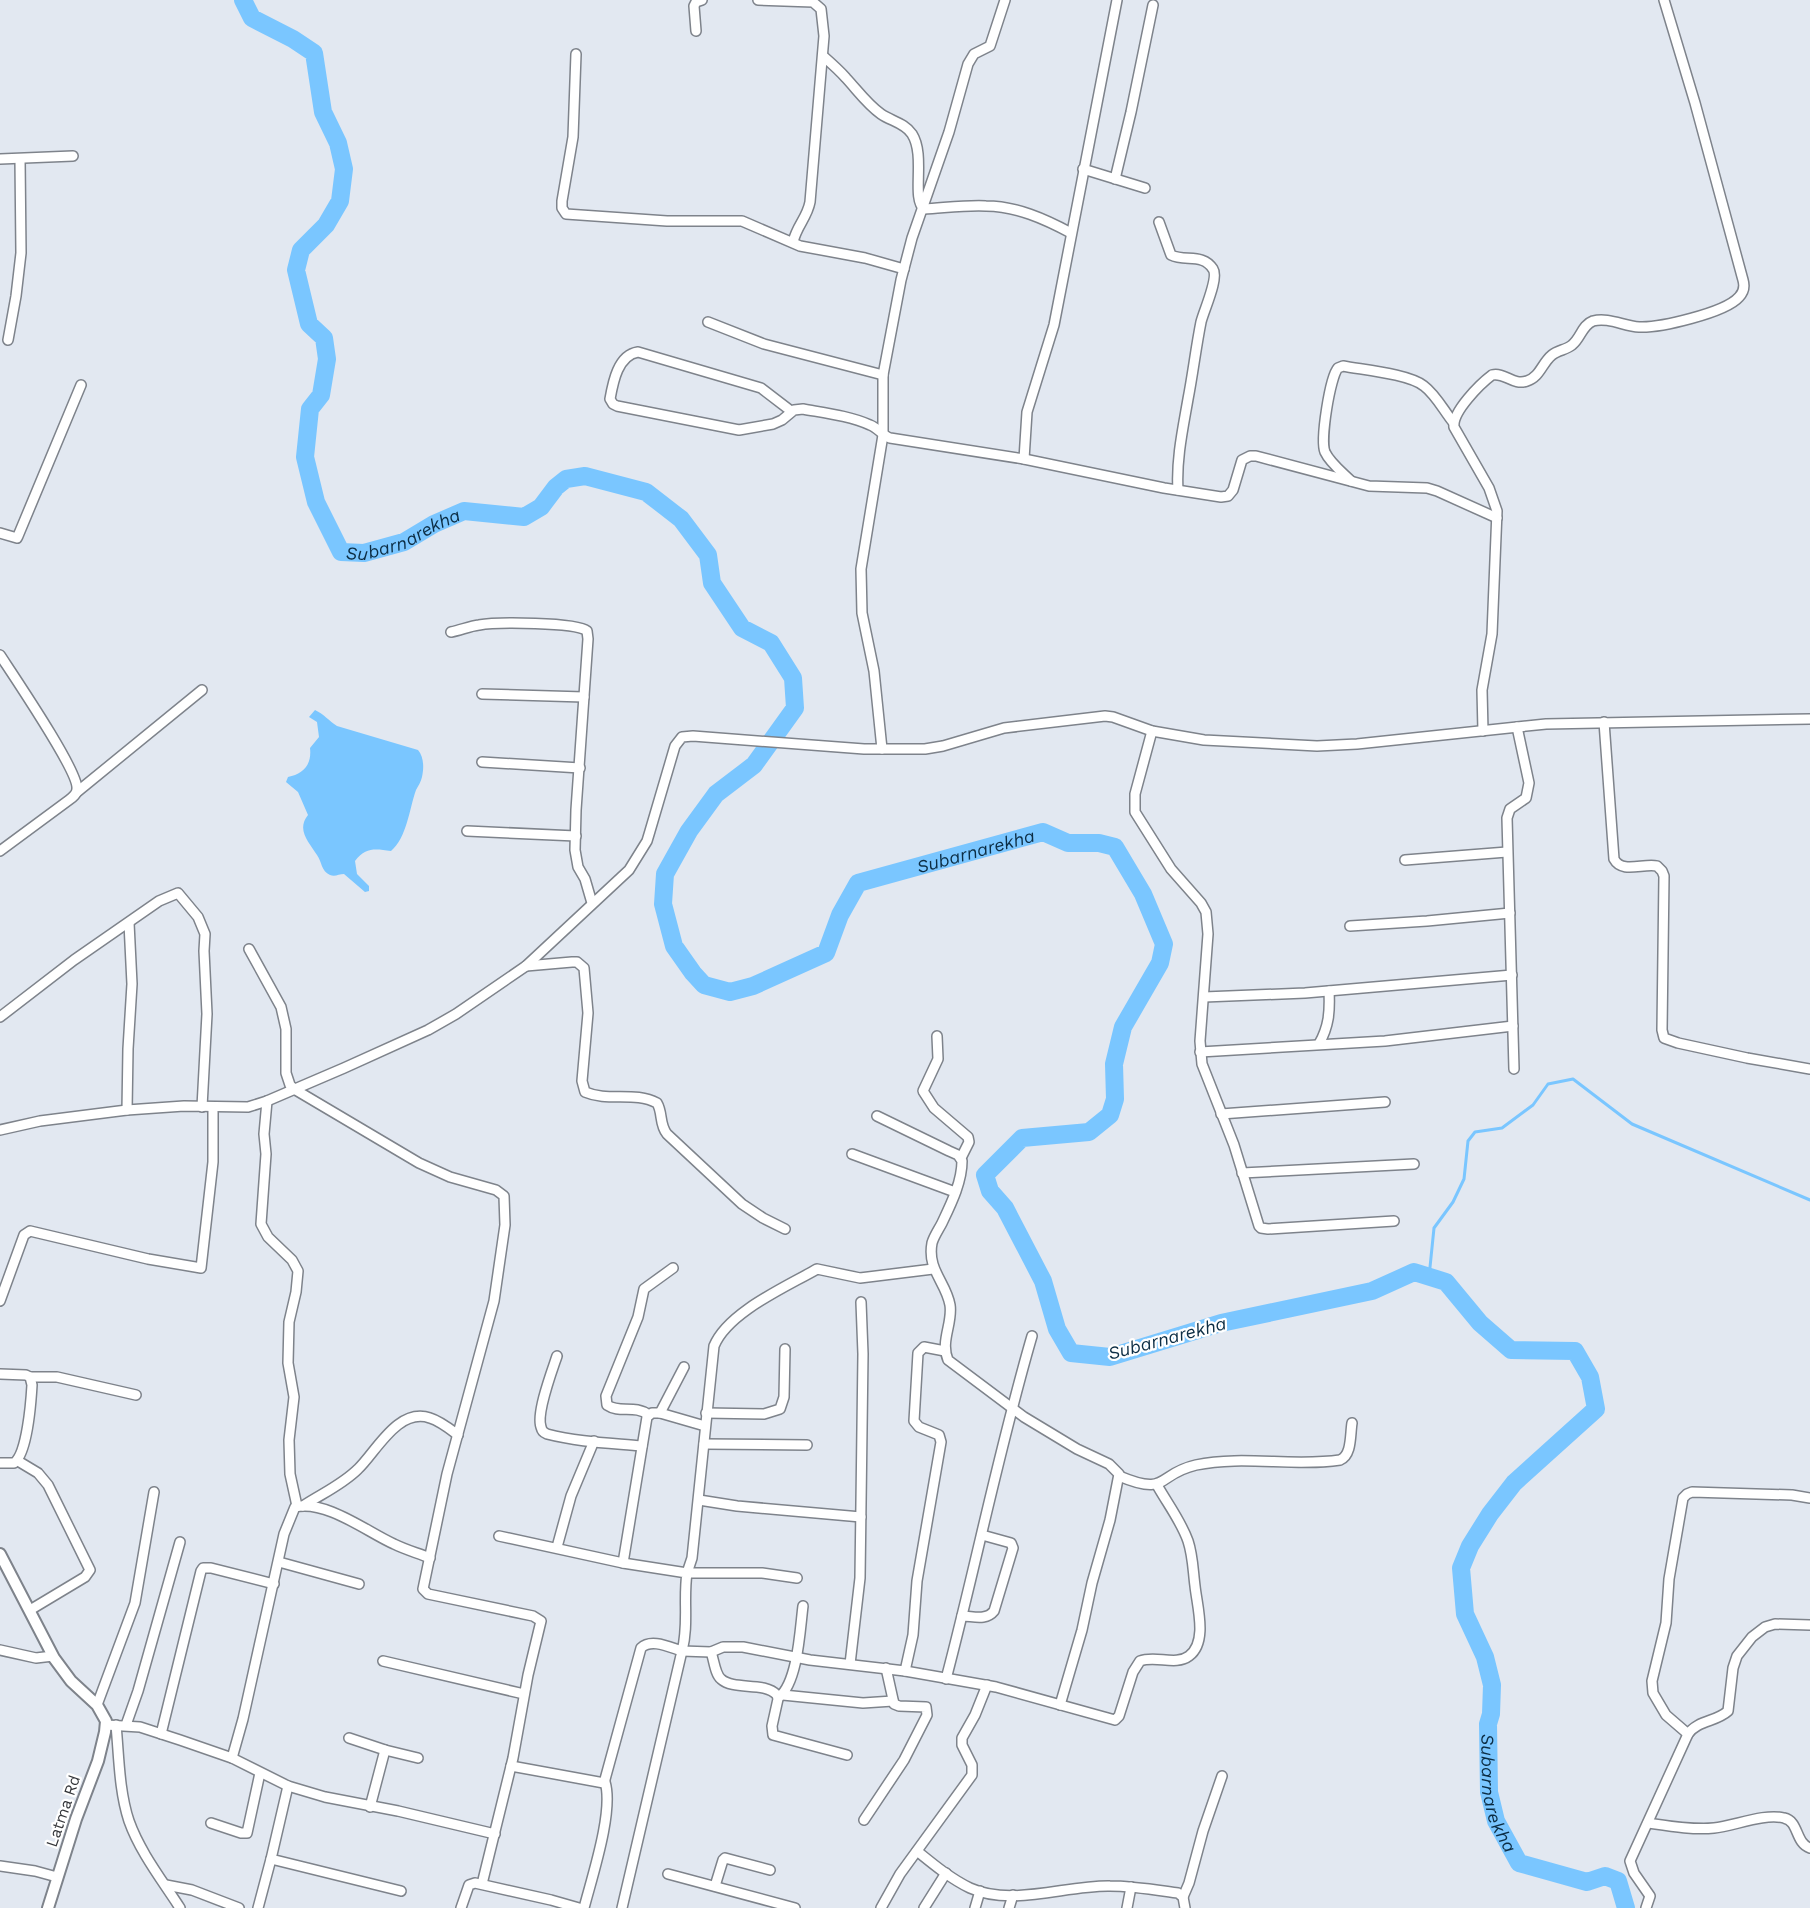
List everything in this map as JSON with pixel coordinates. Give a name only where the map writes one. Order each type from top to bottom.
[{"type":"street","points":[[696,31],[694,6],[696,2],[702,0]]},
{"type":"street","points":[[758,0],[813,2],[818,5],[824,19],[823,56],[810,201],[808,212],[796,230],[793,242]]},
{"type":"street","points":[[882,749],[874,671],[862,613],[861,569],[883,435],[883,375],[912,238],[949,132],[968,64],[974,54],[986,49],[992,42],[1005,0]]},
{"type":"street","points":[[1024,459],[1027,412],[1054,325],[1117,0]]},
{"type":"street","points":[[1453,422],[1460,409],[1492,375],[1502,375],[1516,382],[1528,381],[1535,376],[1550,356],[1573,345],[1584,328],[1594,321],[1606,320],[1648,327],[1705,314],[1728,305],[1742,294],[1743,280],[1695,103],[1664,0]]},
{"type":"street","points":[[1115,179],[1153,5]]},
{"type":"street","points":[[576,54],[573,137],[562,201],[563,212],[570,215],[667,221],[742,221],[807,247],[865,258],[904,269]]},
{"type":"street","points":[[823,56],[844,75],[871,106],[882,115],[908,128],[912,133],[920,161],[918,201],[924,209]]},
{"type":"street","points":[[0,159],[73,156]]},
{"type":"street","points":[[8,340],[21,253],[20,159]]},
{"type":"street","points":[[1083,169],[1145,188]]},
{"type":"street","points":[[924,209],[1001,207],[1040,218],[1071,233]]},
{"type":"street","points":[[1159,222],[1171,255],[1177,258],[1199,259],[1208,264],[1215,274],[1199,332],[1179,458],[1178,490]]},
{"type":"street","points":[[708,322],[764,344],[883,375]]},
{"type":"street","points":[[791,411],[761,388],[638,352],[630,354],[620,365],[610,399],[617,406],[739,430],[773,424],[782,420],[791,411],[803,409],[864,422],[872,425],[883,435],[905,441],[1024,459],[1178,490],[1228,496],[1233,490],[1240,462],[1250,456],[1257,456],[1369,486],[1437,491],[1497,518]]},
{"type":"street","points":[[1352,482],[1329,458],[1324,448],[1333,376],[1338,368],[1343,366],[1416,381],[1427,389],[1453,422],[1489,488],[1497,518],[1492,634],[1482,690],[1483,730]]},
{"type":"street","points":[[0,533],[13,538],[18,536],[81,384]]},
{"type":"street","points":[[451,632],[479,625],[502,623],[569,625],[585,629],[588,639],[576,836],[578,867],[585,879],[592,903]]},
{"type":"street","points":[[0,655],[68,764],[77,786],[77,792]]},
{"type":"street","points":[[0,851],[59,808],[202,690]]},
{"type":"street","points":[[482,694],[584,698]]},
{"type":"street","points":[[0,1129],[40,1121],[127,1110],[166,1107],[248,1107],[267,1101],[428,1030],[456,1014],[526,966],[629,870],[650,831],[675,746],[682,737],[882,749],[924,749],[943,746],[1004,728],[1105,716],[1152,731],[1204,740],[1317,746],[1517,727],[1604,722],[1739,722],[1810,719]]},
{"type":"street","points":[[1604,722],[1614,859],[1621,866],[1657,866],[1664,876],[1662,1030],[1664,1038],[1810,1069]]},
{"type":"street","points":[[1514,1069],[1508,812],[1526,798],[1529,789],[1517,727]]},
{"type":"street","points":[[1152,731],[1135,794],[1135,812],[1171,869],[1204,907],[1208,934],[1200,1052],[1206,1079],[1234,1145],[1261,1228],[1394,1221]]},
{"type":"street","points":[[482,762],[580,768]]},
{"type":"street","points":[[467,831],[576,836]]},
{"type":"street","points":[[1405,860],[1508,852]]},
{"type":"street","points":[[0,1017],[74,960],[164,898],[178,893],[204,927],[207,999],[202,1107]]},
{"type":"street","points":[[1350,926],[1510,913]]},
{"type":"street","points":[[127,1110],[132,984],[129,922]]},
{"type":"street","points":[[249,949],[281,1007],[286,1029],[286,1073],[294,1089],[418,1163],[450,1177],[496,1190],[504,1196],[504,1235],[494,1301],[447,1474],[424,1587],[425,1593],[533,1616],[541,1621],[524,1694],[511,1766],[482,1884]]},
{"type":"street","points":[[526,966],[577,962],[584,968],[588,1013],[582,1081],[585,1092],[594,1095],[648,1099],[657,1103],[662,1127],[667,1134],[742,1204],[785,1229]]},
{"type":"street","points":[[1204,997],[1329,991],[1512,975]]},
{"type":"street","points":[[1319,1044],[1328,1024],[1329,991]]},
{"type":"street","points":[[1200,1052],[1385,1041],[1514,1026]]},
{"type":"street","points":[[937,1036],[938,1059],[923,1091],[934,1108],[968,1137],[969,1142],[961,1158],[962,1165],[955,1192],[931,1246],[933,1269],[947,1295],[950,1309],[945,1351],[950,1363],[1011,1408],[1077,1449],[1109,1464],[1119,1476],[1082,1630],[1060,1705]]},
{"type":"street","points":[[267,1101],[261,1224],[268,1237],[292,1260],[298,1271],[290,1316],[288,1363],[294,1390],[289,1440],[290,1474],[300,1506]]},
{"type":"street","points":[[1221,1114],[1385,1102]]},
{"type":"street","points":[[0,1301],[24,1235],[30,1231],[201,1268],[213,1162],[213,1107]]},
{"type":"street","points":[[878,1116],[961,1158]]},
{"type":"street","points":[[852,1154],[955,1192]]},
{"type":"street","points":[[1242,1173],[1414,1164]]},
{"type":"street","points":[[674,1268],[644,1289],[639,1317],[606,1396],[607,1405],[612,1408],[637,1408],[649,1415],[660,1413],[705,1426]]},
{"type":"street","points":[[622,1908],[685,1635],[687,1573],[692,1558],[706,1413],[716,1341],[738,1317],[817,1269],[860,1278],[933,1269]]},
{"type":"street","points":[[850,1665],[859,1593],[861,1302]]},
{"type":"street","points":[[945,1678],[982,1535],[1011,1408],[1032,1336]]},
{"type":"street","points":[[905,1671],[913,1635],[917,1581],[941,1442],[939,1435],[919,1427],[914,1421],[918,1353],[924,1347],[945,1351]]},
{"type":"street","points":[[706,1413],[764,1414],[780,1409],[784,1397],[785,1349]]},
{"type":"street","points":[[557,1356],[543,1404],[541,1429],[547,1434],[575,1441],[642,1446]]},
{"type":"street","points":[[660,1413],[684,1368]]},
{"type":"street","points":[[0,1374],[57,1377],[136,1395]]},
{"type":"street","points":[[18,1461],[30,1402],[32,1385],[30,1377]]},
{"type":"street","points":[[623,1563],[645,1421],[649,1415]]},
{"type":"street","points":[[232,1758],[243,1719],[284,1534],[294,1509],[354,1473],[388,1435],[403,1422],[423,1416],[431,1418],[458,1435]]},
{"type":"street","points":[[1119,1476],[1137,1483],[1157,1485],[1187,1468],[1198,1465],[1340,1460],[1345,1458],[1348,1452],[1352,1424]]},
{"type":"street","points":[[557,1548],[572,1496],[594,1441]]},
{"type":"street","points":[[704,1444],[807,1445]]},
{"type":"street","points":[[0,1463],[18,1461]]},
{"type":"street","points":[[18,1461],[38,1473],[48,1485],[90,1570],[85,1577],[30,1610]]},
{"type":"street","points":[[584,1908],[606,1816],[608,1796],[605,1782],[640,1648],[646,1643],[682,1651],[711,1652],[731,1646],[850,1665],[905,1671],[987,1685],[1115,1720],[1119,1716],[1133,1672],[1140,1661],[1186,1658],[1195,1649],[1199,1636],[1200,1616],[1188,1540],[1157,1485]]},
{"type":"street","points":[[97,1705],[135,1603],[154,1492]]},
{"type":"street","points":[[1688,1734],[1666,1715],[1653,1693],[1652,1681],[1666,1623],[1669,1580],[1683,1498],[1692,1492],[1810,1498]]},
{"type":"street","points":[[699,1500],[737,1506],[861,1516]]},
{"type":"street","points":[[300,1506],[343,1517],[395,1545],[430,1558]]},
{"type":"street","points":[[962,1616],[983,1617],[991,1615],[994,1611],[1013,1548],[1011,1543],[982,1535]]},
{"type":"street","points":[[499,1536],[623,1563],[687,1573],[762,1574],[797,1578]]},
{"type":"street","points":[[180,1542],[138,1691],[116,1725],[122,1785],[129,1820],[146,1855],[180,1908]]},
{"type":"street","points":[[0,1554],[5,1573],[30,1610],[53,1656],[71,1681],[97,1705],[105,1718],[116,1725],[161,1734],[232,1758],[288,1786],[325,1797],[370,1807],[398,1810],[495,1834]]},
{"type":"street","points":[[279,1562],[359,1584]]},
{"type":"street","points":[[161,1734],[203,1568],[274,1584]]},
{"type":"street","points":[[803,1606],[796,1656],[787,1689],[780,1697],[772,1726],[773,1735],[847,1755]]},
{"type":"street","points":[[1646,1908],[1650,1896],[1634,1873],[1630,1861],[1688,1734],[1693,1727],[1728,1711],[1733,1668],[1737,1656],[1759,1630],[1774,1624],[1810,1625]]},
{"type":"street","points":[[0,1650],[36,1658],[53,1656]]},
{"type":"street","points":[[711,1652],[722,1679],[730,1683],[769,1689],[780,1697],[873,1703],[892,1701],[899,1706],[926,1707],[927,1715],[904,1760],[864,1820]]},
{"type":"street","points":[[383,1661],[524,1694]]},
{"type":"street","points":[[885,1668],[892,1701]]},
{"type":"street","points":[[881,1908],[900,1874],[972,1775],[972,1765],[962,1745],[962,1738],[975,1715],[987,1685]]},
{"type":"street","name":"Latma Rd","points":[[48,1908],[86,1790],[116,1725]]},
{"type":"street","points":[[349,1738],[418,1758]]},
{"type":"street","points":[[370,1807],[385,1750]]},
{"type":"street","points":[[511,1766],[599,1784],[605,1782]]},
{"type":"street","points":[[212,1823],[247,1833],[260,1773]]},
{"type":"street","points":[[1185,1908],[1183,1897],[1222,1776]]},
{"type":"street","points":[[258,1908],[288,1786]]},
{"type":"street","points":[[1648,1823],[1715,1828],[1770,1818],[1785,1818],[1792,1823],[1801,1843],[1810,1848]]},
{"type":"street","points":[[917,1851],[962,1884],[980,1892],[1013,1895],[1041,1894],[1109,1886],[1178,1893],[1183,1897]]},
{"type":"street","points":[[715,1886],[725,1858],[770,1870]]},
{"type":"street","points":[[271,1859],[401,1890]]},
{"type":"street","points":[[0,1866],[57,1877]]},
{"type":"street","points":[[924,1908],[946,1873]]},
{"type":"street","points":[[668,1874],[795,1908]]},
{"type":"street","points":[[461,1908],[469,1886],[482,1884],[579,1908]]},
{"type":"street","points":[[166,1886],[192,1890],[239,1908]]},
{"type":"street","points":[[1127,1908],[1131,1887]]},
{"type":"street","points":[[975,1908],[980,1892]]},
{"type":"street","points":[[1009,1908],[1013,1895]]},
{"type":"water","points":[[315,710],[337,726],[418,750],[421,756],[422,779],[416,790],[401,838],[391,851],[367,851],[355,861],[357,874],[369,886],[369,891],[365,892],[344,874],[332,876],[325,871],[303,831],[308,815],[298,792],[286,782],[288,777],[298,774],[308,764],[310,748],[319,737],[317,722],[309,717]]},
{"type":"waterway","name":"Subarnarekha","points":[[243,0],[252,18],[293,39],[314,53],[323,112],[338,143],[344,169],[340,201],[326,225],[301,250],[296,270],[309,324],[324,338],[327,359],[321,395],[310,409],[305,457],[316,502],[341,552],[364,553],[404,542],[434,524],[464,511],[524,517],[541,507],[556,487],[566,479],[585,476],[646,492],[681,519],[708,555],[712,583],[742,628],[771,643],[793,678],[795,708],[754,765],[716,794],[689,831],[665,874],[663,904],[674,946],[704,985],[730,992],[753,986],[826,953],[840,915],[858,883],[1043,832],[1068,843],[1099,843],[1115,847],[1143,894],[1164,944],[1160,963],[1123,1027],[1114,1064],[1115,1099],[1110,1115],[1089,1132],[1022,1138],[985,1175],[990,1191],[1005,1208],[1043,1281],[1057,1329],[1071,1353],[1110,1357],[1221,1323],[1372,1291],[1414,1272],[1446,1282],[1480,1323],[1511,1350],[1575,1351],[1590,1377],[1596,1409],[1514,1483],[1490,1514],[1470,1546],[1461,1568],[1465,1614],[1485,1657],[1492,1685],[1491,1714],[1488,1724],[1489,1792],[1496,1821],[1519,1863],[1587,1882],[1605,1876],[1618,1881],[1626,1908]]},
{"type":"waterway","points":[[1429,1277],[1434,1228],[1453,1202],[1464,1179],[1468,1141],[1475,1132],[1502,1128],[1533,1105],[1548,1084],[1573,1079],[1632,1124],[1810,1200]]}]
